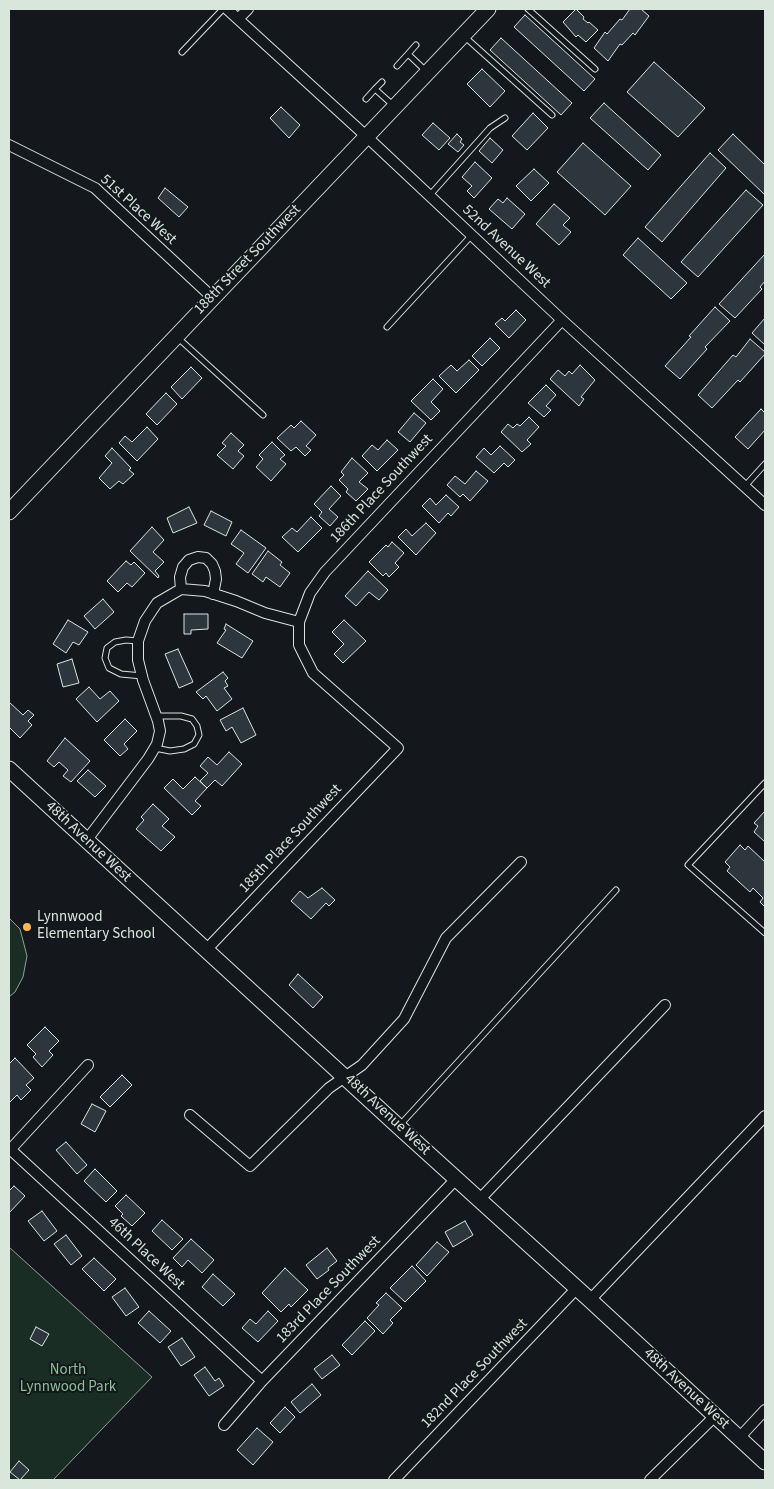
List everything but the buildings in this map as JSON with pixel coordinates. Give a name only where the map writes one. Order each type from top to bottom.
[{"type":"street","name":"52nd Avenue West","points":[[228,9],[562,320],[765,504]]},
{"type":"street","points":[[238,19],[248,9]]},
{"type":"street","name":"188th Street Southwest","points":[[9,512],[488,9]]},
{"type":"street","name":"51st Place West","points":[[9,145],[95,188],[212,297]]},
{"type":"street","name":"186th Place Southwest","points":[[299,622],[310,593],[325,572],[562,320]]},
{"type":"street","points":[[181,589],[180,577],[183,567],[189,560],[198,557],[206,558],[212,564],[215,571],[214,594]]},
{"type":"street","points":[[86,841],[157,744],[160,731],[138,660],[138,641],[145,621],[157,603],[181,589],[205,591],[265,613],[299,622]]},
{"type":"street","name":"185th Place Southwest","points":[[206,950],[398,748],[314,672],[299,644],[299,622]]},
{"type":"street","name":"48th Avenue West","points":[[9,769],[765,1462]]},
{"type":"street","points":[[190,1115],[250,1166],[329,1088],[362,1066],[404,1019],[446,938],[521,862]]},
{"type":"street","points":[[480,1199],[665,1005]]},
{"type":"street","points":[[10,1150],[88,1065]]},
{"type":"street","points":[[590,1300],[765,1116]]},
{"type":"street","name":"46th Place West","points":[[10,1150],[262,1381]]},
{"type":"street","name":"183rd Place Southwest","points":[[224,1424],[262,1381],[457,1178]]},
{"type":"street","name":"182nd Place Southwest","points":[[394,1480],[577,1288]]},
{"type":"street","points":[[739,1438],[765,1410]]},
{"type":"street","points":[[650,1480],[714,1416]]},
{"type":"lane","points":[[182,52],[223,9]]},
{"type":"lane","points":[[528,9],[595,70]]},
{"type":"lane","points":[[463,35],[552,115]]},
{"type":"lane","points":[[397,66],[416,45]]},
{"type":"lane","points":[[408,54],[427,72]]},
{"type":"lane","points":[[366,99],[382,82]]},
{"type":"lane","points":[[375,89],[394,107]]},
{"type":"lane","points":[[429,196],[490,128],[505,118]]},
{"type":"lane","points":[[387,326],[471,236]]},
{"type":"lane","points":[[175,336],[263,416]]},
{"type":"lane","points":[[745,486],[765,464]]},
{"type":"lane","points":[[138,641],[126,640],[115,642],[107,648],[105,658],[109,668],[121,674],[142,676]]},
{"type":"lane","points":[[154,748],[184,749],[194,744],[199,735],[197,726],[192,719],[181,716],[156,716]]},
{"type":"lane","points":[[765,783],[688,865],[765,933]]},
{"type":"lane","points":[[398,1127],[616,890]]},
{"type":"green space","points":[[9,918],[20,929],[27,956],[23,977],[15,992],[9,997]]},
{"type":"green space","name":"North Lynnwood Park","points":[[9,1247],[152,1377],[53,1480],[9,1480]]},
{"type":"place","name":"Lynnwood Elementary School","points":[[27,927]]}]
